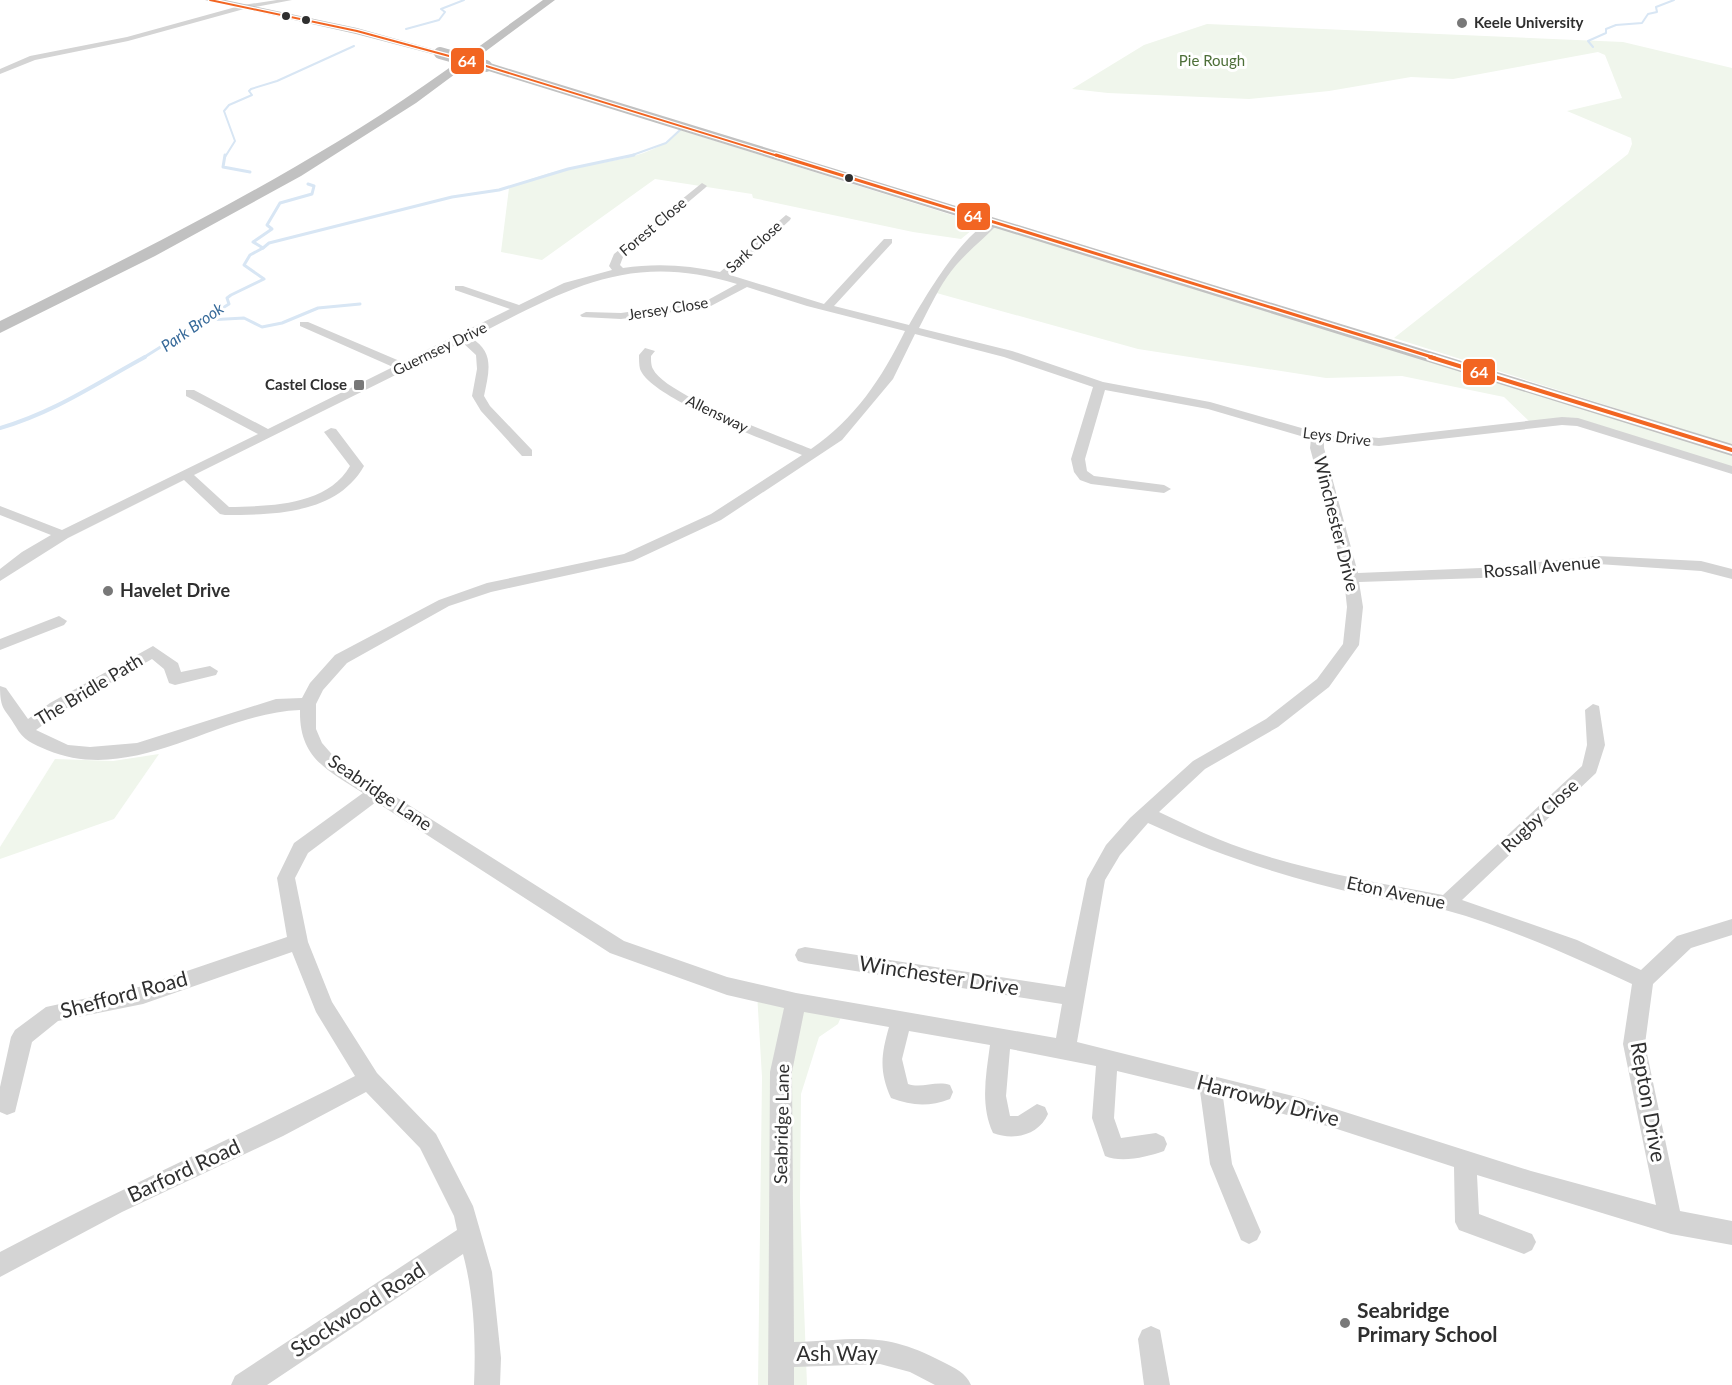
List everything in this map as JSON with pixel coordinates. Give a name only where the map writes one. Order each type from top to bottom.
[{"type":"highway","points":[[210,0],[357,31],[486,66],[1732,450]]},
{"type":"highway","points":[[0,314],[148,242],[290,164],[397,98],[534,0]]},
{"type":"highway","points":[[0,328],[166,245],[310,165],[399,109],[550,0]]},
{"type":"street","points":[[0,72],[33,58],[128,39],[245,8],[288,0]]},
{"type":"street","name":"Forest Close","points":[[620,271],[614,266],[618,256],[702,186]]},
{"type":"street","name":"Sark Close","points":[[722,276],[786,218]]},
{"type":"street","points":[[0,692],[32,737],[66,751],[137,749],[169,741],[276,705],[308,704],[316,687],[341,659],[444,603],[487,588],[627,558],[716,517],[813,454],[837,437],[854,420],[890,376],[911,331],[944,275],[983,231],[995,222]]},
{"type":"street","points":[[826,308],[888,241]]},
{"type":"street","name":"Guernsey Drive","points":[[0,576],[27,555],[63,535],[568,285],[620,271],[671,268],[722,276],[911,331]]},
{"type":"street","name":"Jersey Close","points":[[586,315],[621,316],[709,304],[746,284]]},
{"type":"street","points":[[459,288],[521,309]]},
{"type":"street","points":[[304,324],[403,367]]},
{"type":"street","name":"Leys Drive","points":[[911,331],[1008,354],[1100,385],[1210,406],[1318,437],[1379,442],[1553,422],[1578,422],[1732,470]]},
{"type":"street","points":[[463,338],[477,345],[485,360],[478,396],[527,453]]},
{"type":"street","name":"Allensway","points":[[649,351],[645,356],[646,369],[655,380],[728,421],[813,454]]},
{"type":"street","points":[[1100,385],[1078,459],[1077,467],[1083,477],[1164,489]]},
{"type":"street","points":[[190,393],[268,434]]},
{"type":"street","points":[[186,475],[225,510],[270,509],[310,502],[339,490],[353,477],[357,466],[331,432]]},
{"type":"street","name":"Winchester Drive","points":[[1065,1048],[1072,997],[1096,879],[1113,849],[1146,814],[1199,765],[1272,723],[1323,683],[1351,645],[1355,607],[1352,578],[1317,447],[1318,437]]},
{"type":"street","points":[[0,510],[63,535]]},
{"type":"street","name":"Rossall Avenue","points":[[1352,578],[1481,573],[1598,560],[1701,566],[1732,574]]},
{"type":"street","points":[[0,645],[59,621]]},
{"type":"street","name":"The Bridle Path","points":[[25,729],[56,707],[153,651],[172,667],[176,679],[210,671]]},
{"type":"street","name":"Seabridge Lane","points":[[308,704],[308,729],[314,746],[330,763],[374,794],[616,947],[728,986],[796,1002],[781,1072],[781,1385]]},
{"type":"street","name":"Rugby Close","points":[[1447,903],[1590,769],[1596,745],[1593,710]]},
{"type":"street","points":[[374,794],[301,848],[286,878],[298,942],[323,1006],[369,1080],[428,1141],[465,1214],[480,1272],[488,1358],[487,1385]]},
{"type":"street","name":"Eton Avenue","points":[[1146,814],[1214,845],[1278,865],[1363,887],[1447,903],[1570,946],[1643,980]]},
{"type":"street","points":[[1643,980],[1684,942],[1732,927]]},
{"type":"street","name":"Shefford Road","points":[[7,1106],[22,1037],[52,1013],[143,995],[298,942]]},
{"type":"street","name":"Winchester Drive","points":[[805,955],[1072,997]]},
{"type":"street","name":"Repton Drive","points":[[1643,980],[1634,1044],[1671,1222]]},
{"type":"street","name":"Harrowby Drive","points":[[796,1002],[1065,1048],[1107,1058],[1332,1118],[1568,1195],[1671,1222],[1732,1233]]},
{"type":"street","points":[[901,1020],[891,1059],[898,1091],[914,1096],[942,1092]]},
{"type":"street","points":[[1001,1037],[995,1096],[1001,1126],[1022,1126],[1037,1114]]},
{"type":"street","points":[[1107,1058],[1103,1119],[1113,1149],[1156,1144]]},
{"type":"street","name":"Barford Road","points":[[0,1265],[114,1204],[275,1129],[369,1080]]},
{"type":"street","points":[[1210,1085],[1221,1164],[1249,1232]]},
{"type":"street","points":[[1465,1161],[1467,1222],[1524,1242]]},
{"type":"street","name":"Stockwood Road","points":[[244,1385],[471,1235]]},
{"type":"street","points":[[1151,1339],[1157,1385]]},
{"type":"street","name":"Ash Way","points":[[781,1354],[805,1356],[869,1350],[906,1358],[958,1385]]},
{"type":"green space","name":"Pie Rough","points":[[1207,24],[1623,42],[1732,68],[1732,445],[1394,338],[1628,154],[1632,144],[1631,138],[1567,111],[1622,98],[1605,55],[1598,52],[1453,79],[1411,77],[1329,91],[1249,99],[1108,93],[1072,89],[1144,45]]},
{"type":"green space","points":[[680,130],[958,217],[974,223],[972,230],[961,239],[913,232],[753,198],[752,194],[655,179],[542,260],[501,252],[509,188],[571,168],[644,153],[669,140]]},
{"type":"green space","points":[[995,222],[1732,450],[1732,470],[1593,425],[1532,424],[1504,397],[1402,376],[1326,378],[1138,349],[933,292],[943,275]]},
{"type":"green space","points":[[159,754],[114,819],[0,859],[0,847],[55,759],[113,761]]},
{"type":"green space","points":[[757,993],[844,1010],[838,1024],[819,1037],[801,1094],[800,1201],[807,1385],[758,1385],[762,1077]]},
{"type":"waterway","name":"Park Brook","points":[[406,29],[439,20],[445,12],[441,9],[464,0]]},
{"type":"waterway","points":[[1593,47],[1588,41],[1606,33],[1606,29],[1616,25],[1642,23],[1648,14],[1657,12],[1656,7],[1674,0]]},
{"type":"waterway","name":"Park Brook","points":[[225,157],[235,141],[224,111],[229,105],[252,95],[249,91],[251,89],[277,81],[354,46]]},
{"type":"waterway","points":[[631,156],[666,143],[680,130]]},
{"type":"waterway","name":"Park Brook","points":[[225,155],[223,167],[250,172]]},
{"type":"waterway","points":[[263,248],[269,243],[452,197],[499,190],[568,169],[631,156]]},
{"type":"waterway","name":"Park Brook","points":[[263,248],[253,242],[272,229],[267,225],[280,203],[312,194],[314,186],[308,184]]},
{"type":"waterway","name":"Park Brook","points":[[143,358],[229,304],[227,298],[231,295],[264,279],[244,265],[250,255],[263,248]]},
{"type":"waterway","points":[[208,320],[244,318],[262,327],[282,323],[318,308],[360,304]]},
{"type":"waterway","name":"Park Brook","points":[[0,428],[57,406],[145,357]]},
{"type":"transit line","name":"64","points":[[210,0],[357,31],[486,66],[1732,450]]},
{"type":"place","name":"Keele University","points":[[1462,23]]},
{"type":"place","name":"Castel Close","points":[[359,385]]},
{"type":"place","name":"Havelet Drive","points":[[108,591]]},
{"type":"place","name":"Seabridge Primary School","points":[[1345,1323]]}]
